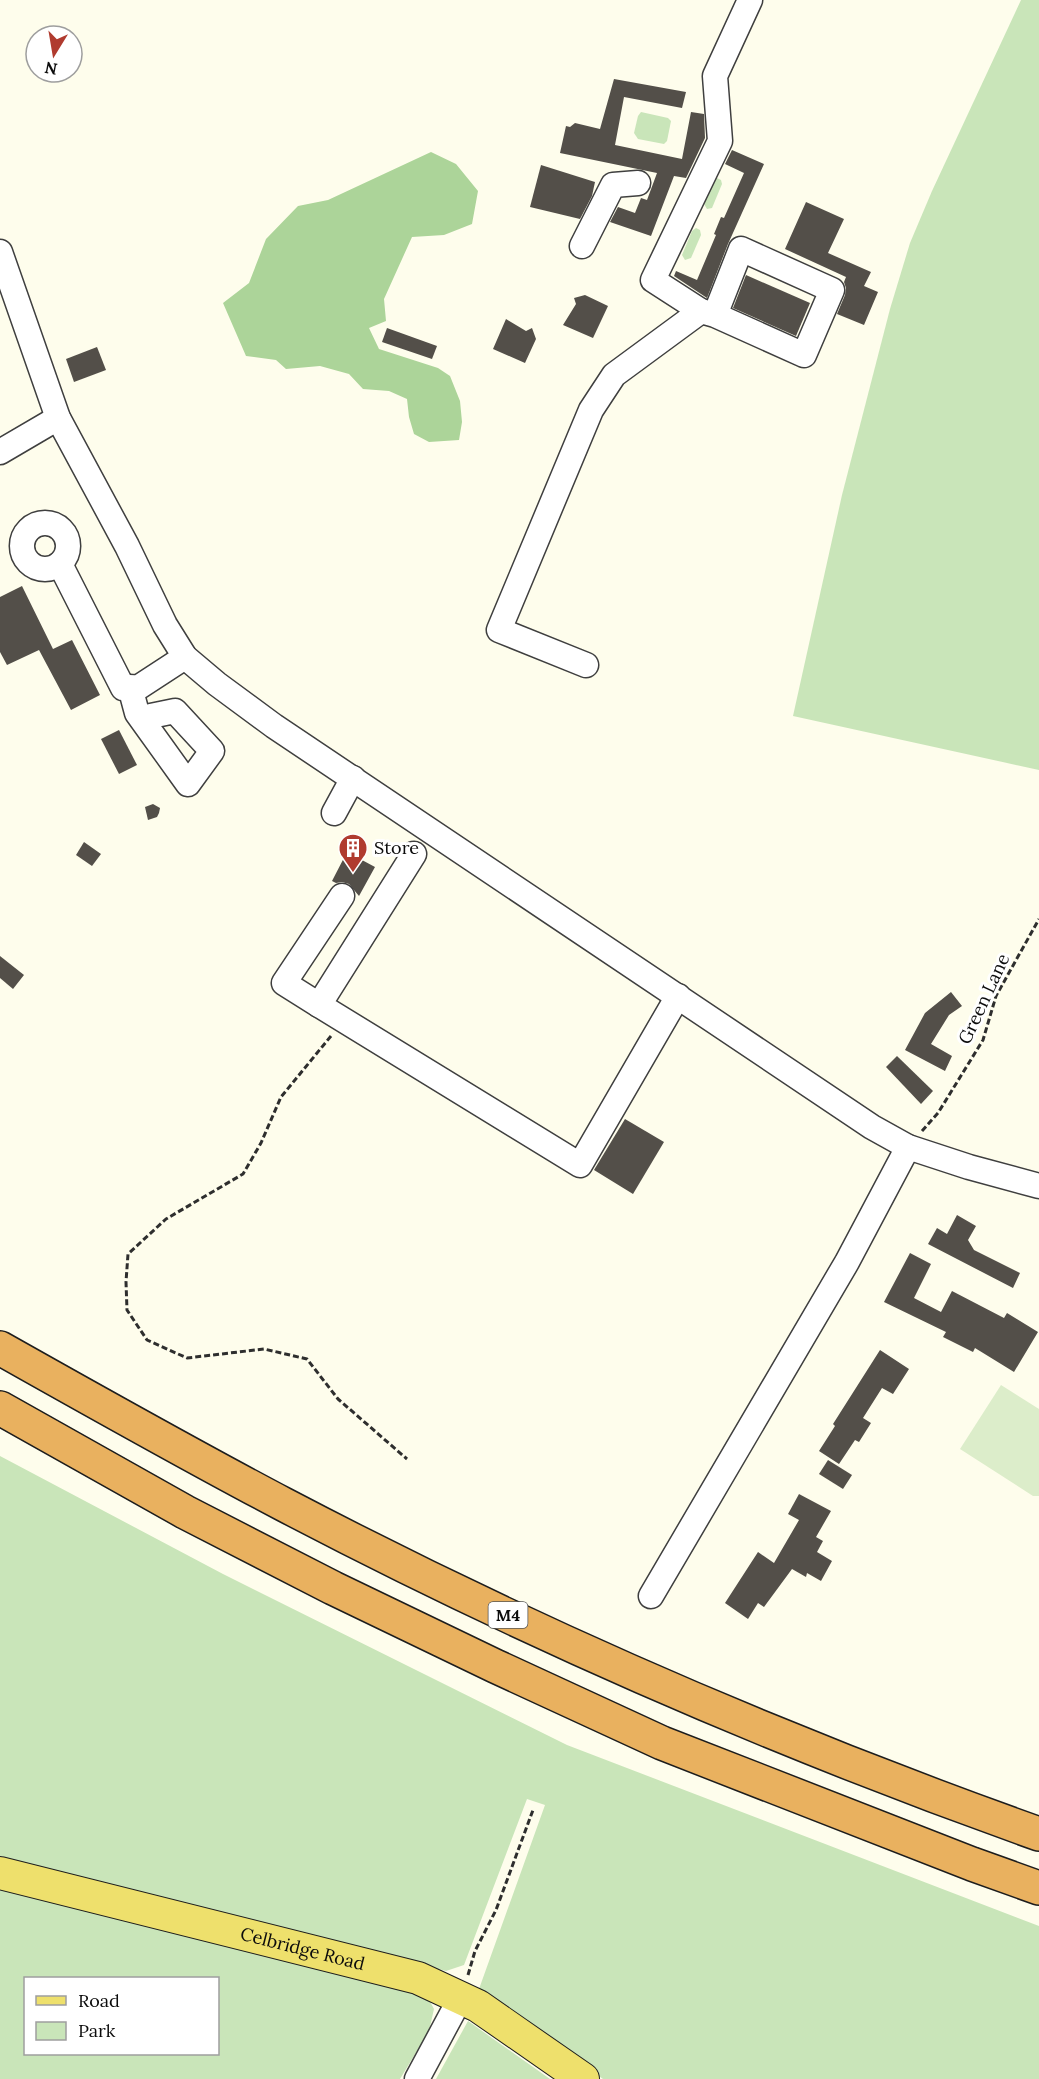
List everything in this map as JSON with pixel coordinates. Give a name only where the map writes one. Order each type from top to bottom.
[{"type":"highway","name":"M4","points":[[0,1348],[284,1504],[488,1606],[632,1673],[798,1743],[1039,1834]]},
{"type":"highway","points":[[0,1408],[185,1512],[333,1588],[495,1666],[662,1743],[895,1835],[1039,1888]]},
{"type":"main road","name":"Celbridge Road","points":[[0,1873],[418,1978],[478,2006],[583,2079]]},
{"type":"street","points":[[586,665],[498,630],[591,410],[614,375],[708,313],[741,249],[832,290],[804,355],[708,313],[652,280],[720,141],[715,76],[750,0]]},
{"type":"street","points":[[582,246],[613,185],[638,183]]},
{"type":"street","points":[[0,252],[58,418],[127,546],[165,624],[185,657],[264,719],[872,1127],[908,1147],[1039,1186]]},
{"type":"street","points":[[0,452],[58,418]]},
{"type":"street","points":[[60,564],[123,688],[139,687],[185,657]]},
{"type":"street","points":[[130,687],[137,713],[141,718]]},
{"type":"street","points":[[334,813],[353,778]]},
{"type":"street","points":[[319,1005],[414,854]]},
{"type":"street","points":[[342,896],[284,983],[580,1165],[678,996]]},
{"type":"street","points":[[651,1596],[847,1262],[908,1147]]},
{"type":"street","points":[[417,2079],[461,1997]]},
{"type":"path","name":"Green Lane","points":[[908,1147],[938,1113],[982,1040],[996,996],[1039,919]]},
{"type":"path","points":[[343,1020],[281,1097],[261,1143],[243,1174],[166,1219],[128,1254],[127,1311],[147,1340],[188,1358],[264,1350],[307,1359],[338,1399],[406,1459]]},
{"type":"path","points":[[461,1997],[475,1952],[496,1910],[533,1810]]},
{"type":"green space","points":[[1021,0],[1039,0],[1039,770],[793,716],[842,495],[890,309],[910,243]]},
{"type":"green space","points":[[641,112],[668,118],[671,121],[667,141],[664,144],[638,139],[634,133]]},
{"type":"green space","points":[[431,152],[456,164],[478,191],[472,224],[444,235],[412,237],[384,299],[386,321],[369,328],[379,349],[438,368],[450,376],[460,401],[462,422],[459,440],[429,442],[414,434],[407,399],[389,391],[363,389],[349,374],[320,366],[286,369],[276,360],[246,356],[223,303],[249,283],[266,239],[298,206],[328,200]]},
{"type":"green space","points":[[717,178],[722,184],[712,208],[707,209],[704,204],[713,181]]},
{"type":"green space","points":[[696,228],[700,230],[701,235],[691,258],[685,260],[682,255],[692,231]]},
{"type":"green space","points":[[1001,1385],[1039,1409],[1039,1496],[1033,1496],[960,1449]]},
{"type":"green space","points":[[0,1456],[223,1574],[567,1745],[1039,1926],[1039,2079],[603,2079],[479,1989],[545,1805],[527,1799],[464,1965],[446,1971],[0,1856]]},
{"type":"green space","points":[[0,1883],[426,1994],[434,2009],[429,2031],[400,2079],[0,2079]]},
{"type":"green space","points":[[468,2021],[550,2079],[436,2079]]},
{"type":"building","points":[[614,79],[686,92],[682,108],[624,97],[615,145],[682,159],[691,112],[704,114],[705,138],[686,178],[674,176],[651,236],[610,222],[618,207],[635,213],[641,198],[647,200],[657,173],[560,153],[566,126],[570,127],[575,123],[600,129]]},
{"type":"building","points":[[732,150],[764,164],[728,244],[707,298],[674,276],[676,271],[697,280],[721,217],[724,218],[744,173],[725,164]]},
{"type":"building","points":[[541,165],[595,182],[592,196],[580,219],[530,207]]},
{"type":"building","points":[[806,202],[844,219],[828,253],[871,272],[864,286],[878,292],[864,325],[837,314],[845,295],[846,277],[785,249]]},
{"type":"building","points":[[746,275],[810,303],[796,336],[733,308]]},
{"type":"building","points":[[585,295],[608,306],[593,338],[563,325],[576,304],[574,298]]},
{"type":"building","points":[[506,319],[526,331],[532,328],[536,339],[525,363],[493,349]]},
{"type":"building","points":[[387,328],[437,346],[432,359],[382,342]]},
{"type":"building","points":[[97,347],[106,370],[74,382],[66,359]]},
{"type":"building","points":[[22,586],[53,649],[72,640],[100,695],[71,710],[39,650],[7,665],[0,652],[0,597]]},
{"type":"building","points":[[119,730],[137,765],[119,774],[101,739]]},
{"type":"building","points":[[153,804],[160,808],[159,813],[157,817],[148,820],[145,807]]},
{"type":"building","points":[[84,842],[101,854],[92,866],[76,855]]},
{"type":"building","name":"Store","points":[[347,852],[375,867],[359,896],[349,884],[332,881]]},
{"type":"building","points":[[0,956],[24,975],[13,989],[0,978]]},
{"type":"building","points":[[951,992],[962,1006],[949,1015],[931,1044],[952,1056],[945,1071],[905,1050],[925,1013]]},
{"type":"building","points":[[897,1056],[933,1091],[921,1104],[886,1067]]},
{"type":"building","points":[[625,1119],[664,1142],[633,1194],[594,1170]]},
{"type":"building","points":[[957,1215],[976,1226],[968,1240],[974,1250],[1020,1273],[1013,1288],[928,1244],[937,1228],[947,1234]]},
{"type":"building","points":[[910,1253],[931,1264],[914,1298],[941,1312],[952,1291],[1004,1318],[1007,1313],[1038,1332],[1014,1372],[975,1348],[973,1352],[943,1337],[946,1332],[884,1302]]},
{"type":"building","points":[[880,1350],[909,1369],[893,1394],[882,1388],[863,1418],[871,1423],[859,1442],[855,1440],[839,1464],[819,1451],[835,1426],[833,1424]]},
{"type":"building","points":[[828,1460],[852,1475],[843,1489],[819,1474]]},
{"type":"building","points":[[799,1494],[831,1511],[816,1537],[823,1541],[817,1552],[832,1561],[821,1581],[807,1573],[806,1577],[792,1569],[764,1607],[758,1603],[748,1619],[725,1603],[758,1552],[774,1563],[799,1520],[788,1514]]},
{"type":"place","name":"Store","points":[[353,874]]}]
